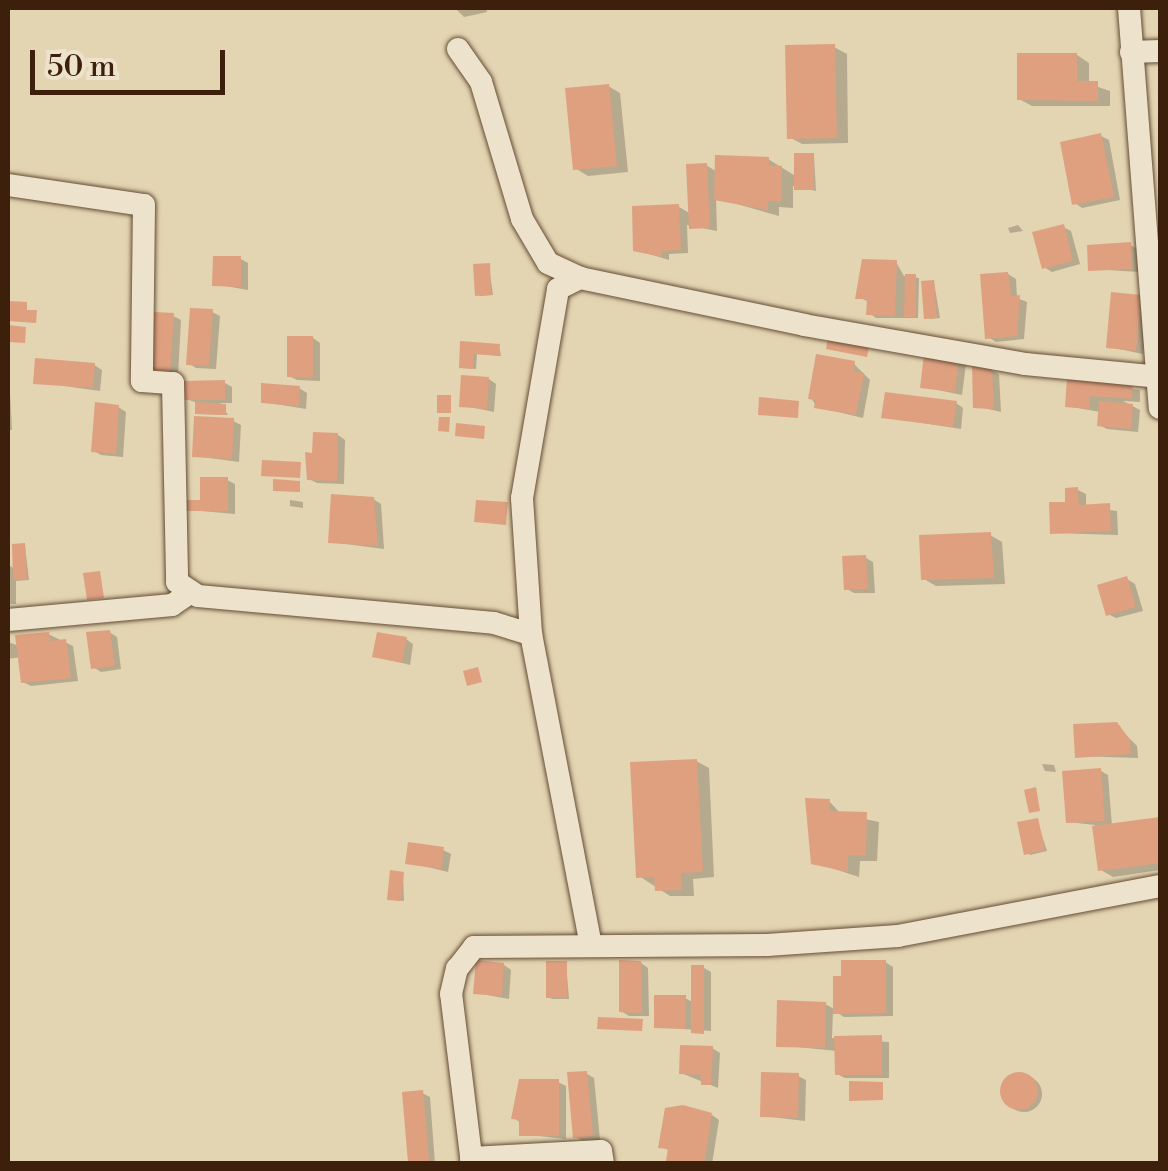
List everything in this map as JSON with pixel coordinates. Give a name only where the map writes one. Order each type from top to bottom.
[{"type":"street","points":[[1128,8],[1160,408]]},
{"type":"street","points":[[458,49],[481,82],[522,218],[548,263],[580,278],[1025,364],[1159,378]]},
{"type":"street","points":[[1131,52],[1160,51]]},
{"type":"street","points":[[8,186],[144,205],[142,381],[173,383],[177,582],[191,592],[494,623],[531,634]]},
{"type":"street","points":[[580,278],[558,289],[522,498],[531,634],[591,945]]},
{"type":"street","points":[[8,620],[172,606],[191,592]]},
{"type":"street","points":[[603,1164],[601,1151],[471,1161],[452,1022],[457,970],[474,947],[767,945],[898,936],[1160,886]]},
{"type":"building","points":[[835,44],[837,138],[787,139],[785,45]]},
{"type":"building","points":[[1017,53],[1077,53],[1077,81],[1098,81],[1098,101],[1017,100]]},
{"type":"building","points":[[609,84],[617,166],[573,170],[565,88]]},
{"type":"building","points":[[1101,133],[1114,197],[1072,205],[1060,142]]},
{"type":"building","points":[[794,153],[814,153],[814,190],[794,190]]},
{"type":"building","points":[[715,155],[769,157],[769,165],[782,166],[781,202],[768,201],[768,210],[714,200]]},
{"type":"building","points":[[707,163],[710,228],[689,229],[686,164]]},
{"type":"building","points":[[679,204],[681,250],[662,251],[662,257],[633,251],[632,206]]},
{"type":"building","points":[[1064,224],[1073,261],[1042,269],[1032,232]]},
{"type":"building","points":[[1131,242],[1132,269],[1088,271],[1087,245]]},
{"type":"building","points":[[213,256],[241,256],[241,287],[212,286]]},
{"type":"building","points":[[862,259],[897,260],[895,316],[866,315],[867,299],[855,299]]},
{"type":"building","points":[[490,263],[491,295],[475,296],[473,264]]},
{"type":"building","points":[[1008,272],[1011,296],[1020,295],[1017,336],[985,339],[980,274]]},
{"type":"building","points":[[905,274],[916,274],[916,317],[904,317]]},
{"type":"building","points":[[934,280],[937,318],[924,319],[921,281]]},
{"type":"building","points":[[1111,292],[1141,295],[1136,351],[1106,348]]},
{"type":"building","points":[[8,301],[27,302],[27,310],[37,310],[36,323],[8,321]]},
{"type":"building","points":[[190,308],[213,309],[209,366],[186,365]]},
{"type":"building","points":[[154,312],[174,313],[170,373],[150,372]]},
{"type":"building","points":[[8,325],[26,327],[25,343],[8,342]]},
{"type":"building","points":[[829,333],[870,341],[867,357],[826,349]]},
{"type":"building","points":[[287,336],[313,336],[313,378],[287,377]]},
{"type":"building","points":[[460,341],[500,344],[499,356],[474,354],[473,369],[459,368]]},
{"type":"building","points":[[816,354],[855,361],[854,371],[864,373],[856,415],[814,408],[815,400],[808,399]]},
{"type":"building","points":[[924,354],[959,358],[955,392],[920,388]]},
{"type":"building","points":[[35,358],[95,363],[93,388],[33,384]]},
{"type":"building","points":[[972,365],[992,367],[994,409],[973,408]]},
{"type":"building","points":[[461,375],[489,377],[487,409],[459,407]]},
{"type":"building","points":[[1067,378],[1133,383],[1132,399],[1090,396],[1089,409],[1065,407]]},
{"type":"building","points":[[225,380],[225,400],[183,400],[183,381]]},
{"type":"building","points":[[261,383],[300,386],[299,406],[261,403]]},
{"type":"building","points":[[885,392],[957,401],[953,427],[881,418]]},
{"type":"building","points":[[437,395],[451,395],[451,413],[437,413]]},
{"type":"building","points":[[759,397],[799,401],[798,418],[758,415]]},
{"type":"building","points":[[1099,401],[1133,404],[1131,429],[1097,426]]},
{"type":"building","points":[[95,402],[119,405],[116,454],[91,452]]},
{"type":"building","points":[[195,402],[226,404],[226,415],[195,414]]},
{"type":"building","points":[[194,416],[234,418],[232,459],[192,457]]},
{"type":"building","points":[[439,417],[450,417],[449,432],[438,431]]},
{"type":"building","points":[[456,423],[485,426],[484,439],[455,436]]},
{"type":"building","points":[[313,432],[338,433],[337,481],[307,480],[305,452],[312,453]]},
{"type":"building","points":[[262,460],[301,462],[300,478],[261,476]]},
{"type":"building","points":[[200,477],[228,477],[228,511],[187,511],[186,500],[200,500]]},
{"type":"building","points":[[273,479],[300,481],[300,492],[273,491]]},
{"type":"building","points":[[1078,487],[1079,505],[1110,503],[1111,531],[1050,534],[1049,502],[1065,502],[1065,488]]},
{"type":"building","points":[[331,494],[374,497],[378,546],[328,543]]},
{"type":"building","points":[[476,500],[508,502],[506,525],[474,522]]},
{"type":"building","points":[[991,532],[994,578],[921,580],[919,535]]},
{"type":"building","points":[[25,543],[27,580],[13,580],[12,544]]},
{"type":"building","points":[[866,555],[868,589],[844,590],[842,556]]},
{"type":"building","points":[[100,571],[104,598],[87,600],[83,573]]},
{"type":"building","points":[[1127,576],[1136,607],[1106,616],[1097,585]]},
{"type":"building","points":[[110,630],[115,666],[91,669],[86,632]]},
{"type":"building","points":[[49,632],[50,641],[66,639],[71,678],[21,683],[15,635]]},
{"type":"building","points":[[377,632],[407,637],[402,663],[372,657]]},
{"type":"building","points":[[478,667],[482,682],[467,686],[463,671]]},
{"type":"building","points":[[1117,722],[1130,740],[1131,754],[1075,758],[1073,724]]},
{"type":"building","points":[[697,759],[703,872],[681,873],[682,890],[655,891],[654,877],[636,878],[630,762]]},
{"type":"building","points":[[1101,768],[1105,821],[1066,823],[1062,771]]},
{"type":"building","points":[[1036,787],[1040,811],[1029,813],[1024,790]]},
{"type":"building","points":[[805,798],[830,799],[829,811],[867,812],[866,855],[848,855],[848,872],[811,864]]},
{"type":"building","points":[[1160,817],[1160,863],[1098,871],[1092,826]]},
{"type":"building","points":[[1038,818],[1045,850],[1024,855],[1017,822]]},
{"type":"building","points":[[408,842],[444,847],[441,869],[405,864]]},
{"type":"building","points":[[390,870],[404,872],[401,901],[387,900]]},
{"type":"building","points":[[476,960],[504,963],[502,996],[473,994]]},
{"type":"building","points":[[619,960],[641,961],[642,1013],[619,1012]]},
{"type":"building","points":[[841,960],[886,960],[886,1013],[833,1014],[833,976],[841,976]]},
{"type":"building","points":[[546,961],[567,961],[567,998],[546,998]]},
{"type":"building","points":[[691,965],[704,965],[704,1034],[691,1033]]},
{"type":"building","points":[[654,995],[686,995],[685,1029],[654,1028]]},
{"type":"building","points":[[777,1000],[826,1002],[825,1048],[776,1047]]},
{"type":"building","points":[[598,1017],[643,1019],[642,1031],[597,1029]]},
{"type":"building","points":[[882,1035],[882,1075],[835,1075],[834,1036]]},
{"type":"building","points":[[680,1045],[713,1046],[711,1085],[701,1085],[701,1075],[679,1074]]},
{"type":"building","points":[[587,1071],[593,1136],[573,1138],[567,1072]]},
{"type":"building","points":[[761,1072],[799,1073],[798,1118],[760,1117]]},
{"type":"building","points":[[1019,1072],[1032,1078],[1038,1091],[1032,1104],[1019,1110],[1006,1104],[1000,1091],[1006,1078]]},
{"type":"building","points":[[519,1079],[559,1079],[559,1136],[519,1136],[519,1120],[511,1119]]},
{"type":"building","points":[[849,1081],[883,1082],[883,1100],[849,1101]]},
{"type":"building","points":[[423,1090],[429,1161],[408,1163],[402,1092]]},
{"type":"building","points":[[683,1105],[712,1113],[704,1164],[666,1161],[668,1149],[658,1148],[665,1108]]}]
